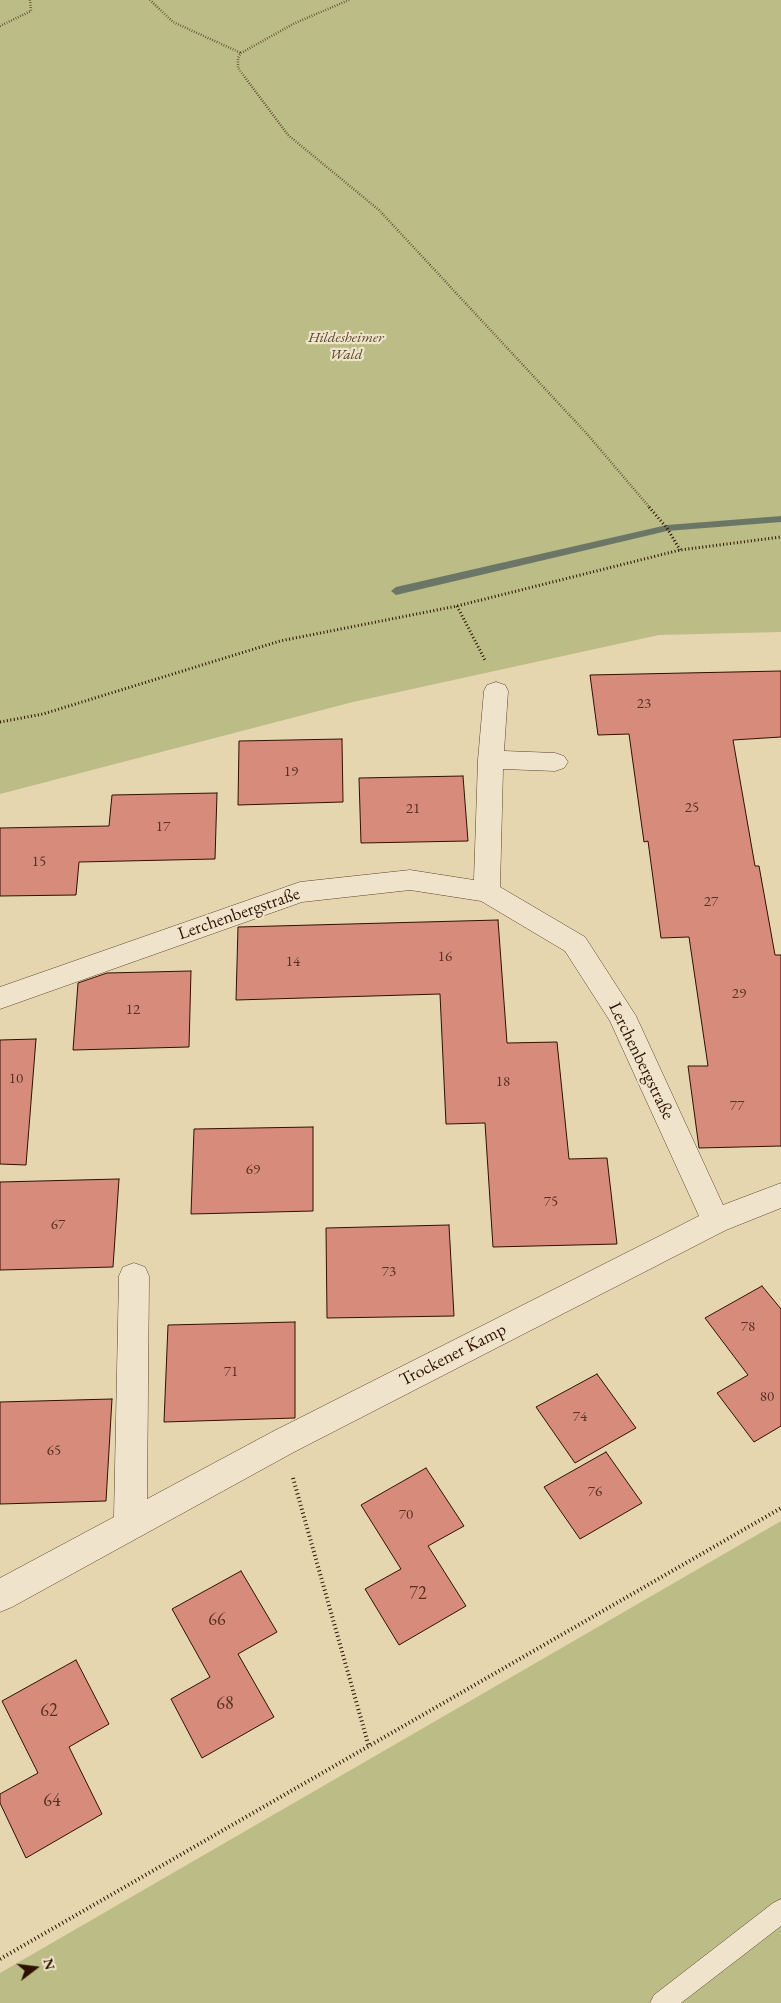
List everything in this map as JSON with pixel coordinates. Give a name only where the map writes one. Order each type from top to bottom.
[{"type":"street","points":[[487,892],[490,760],[496,691]]},
{"type":"street","points":[[490,760],[555,762]]},
{"type":"street","name":"Lerchenbergstraße","points":[[0,998],[300,892],[410,880],[487,892],[575,944],[622,1016],[716,1221]]},
{"type":"street","name":"Trockener Kamp","points":[[0,1596],[283,1442],[716,1221],[781,1195]]},
{"type":"street","points":[[130,1525],[134,1276]]},
{"type":"lane","points":[[662,2003],[781,1911]]},
{"type":"path","points":[[0,26],[31,11],[30,0]]},
{"type":"path","points":[[150,0],[173,22],[240,53]]},
{"type":"path","points":[[349,0],[295,23],[240,53],[238,68],[288,135],[379,210],[588,435],[667,528],[680,550]]},
{"type":"path","points":[[249,48],[255,52]]},
{"type":"path","points":[[0,722],[43,714],[280,641],[457,606],[680,550],[781,537]]},
{"type":"path","points":[[457,606],[486,662],[496,691]]},
{"type":"path","points":[[283,1442],[369,1747]]},
{"type":"path","points":[[0,1960],[781,1508]]},
{"type":"green space","name":"Hildesheimer Wald","points":[[0,0],[781,0],[781,632],[659,635],[353,702],[0,794]]},
{"type":"green space","points":[[781,1521],[781,2003],[0,2003],[0,1973]]},
{"type":"building","points":[[781,671],[781,737],[733,740],[755,866],[759,866],[775,955],[781,955],[781,1146],[699,1148],[688,1066],[708,1066],[689,937],[661,938],[648,841],[644,842],[629,734],[598,735],[590,675]]},
{"type":"building","points":[[342,739],[343,802],[238,805],[239,741]]},
{"type":"building","points":[[463,776],[468,841],[361,843],[359,778]]},
{"type":"building","points":[[217,793],[215,859],[79,862],[76,895],[0,896],[0,828],[109,826],[112,795]]},
{"type":"building","points":[[498,920],[507,1043],[557,1042],[569,1159],[607,1158],[617,1244],[493,1247],[485,1123],[446,1124],[440,994],[236,1000],[238,927]]},
{"type":"building","points":[[191,971],[189,1047],[73,1050],[78,983],[107,973]]},
{"type":"building","points":[[36,1039],[26,1165],[0,1164],[0,1040]]},
{"type":"building","points":[[313,1127],[313,1211],[191,1214],[194,1129]]},
{"type":"building","points":[[119,1179],[113,1267],[0,1270],[0,1182]]},
{"type":"building","points":[[449,1225],[454,1316],[327,1318],[326,1228]]},
{"type":"building","points":[[762,1286],[781,1309],[781,1426],[754,1442],[717,1393],[748,1375],[705,1318]]},
{"type":"building","points":[[295,1322],[295,1418],[164,1422],[168,1325]]},
{"type":"building","points":[[597,1374],[636,1428],[575,1463],[536,1407]]},
{"type":"building","points":[[112,1399],[106,1501],[0,1504],[0,1402]]},
{"type":"building","points":[[606,1452],[642,1503],[580,1539],[544,1487]]},
{"type":"building","points":[[426,1468],[464,1526],[428,1546],[466,1606],[399,1645],[365,1589],[401,1569],[361,1505]]},
{"type":"building","points":[[241,1571],[277,1632],[238,1654],[274,1717],[202,1758],[171,1699],[210,1677],[172,1609]]},
{"type":"building","points":[[76,1660],[109,1724],[69,1747],[102,1814],[26,1858],[0,1803],[0,1794],[38,1773],[2,1701]]},
{"type":"waterway","points":[[396,591],[667,528],[781,519]]}]
